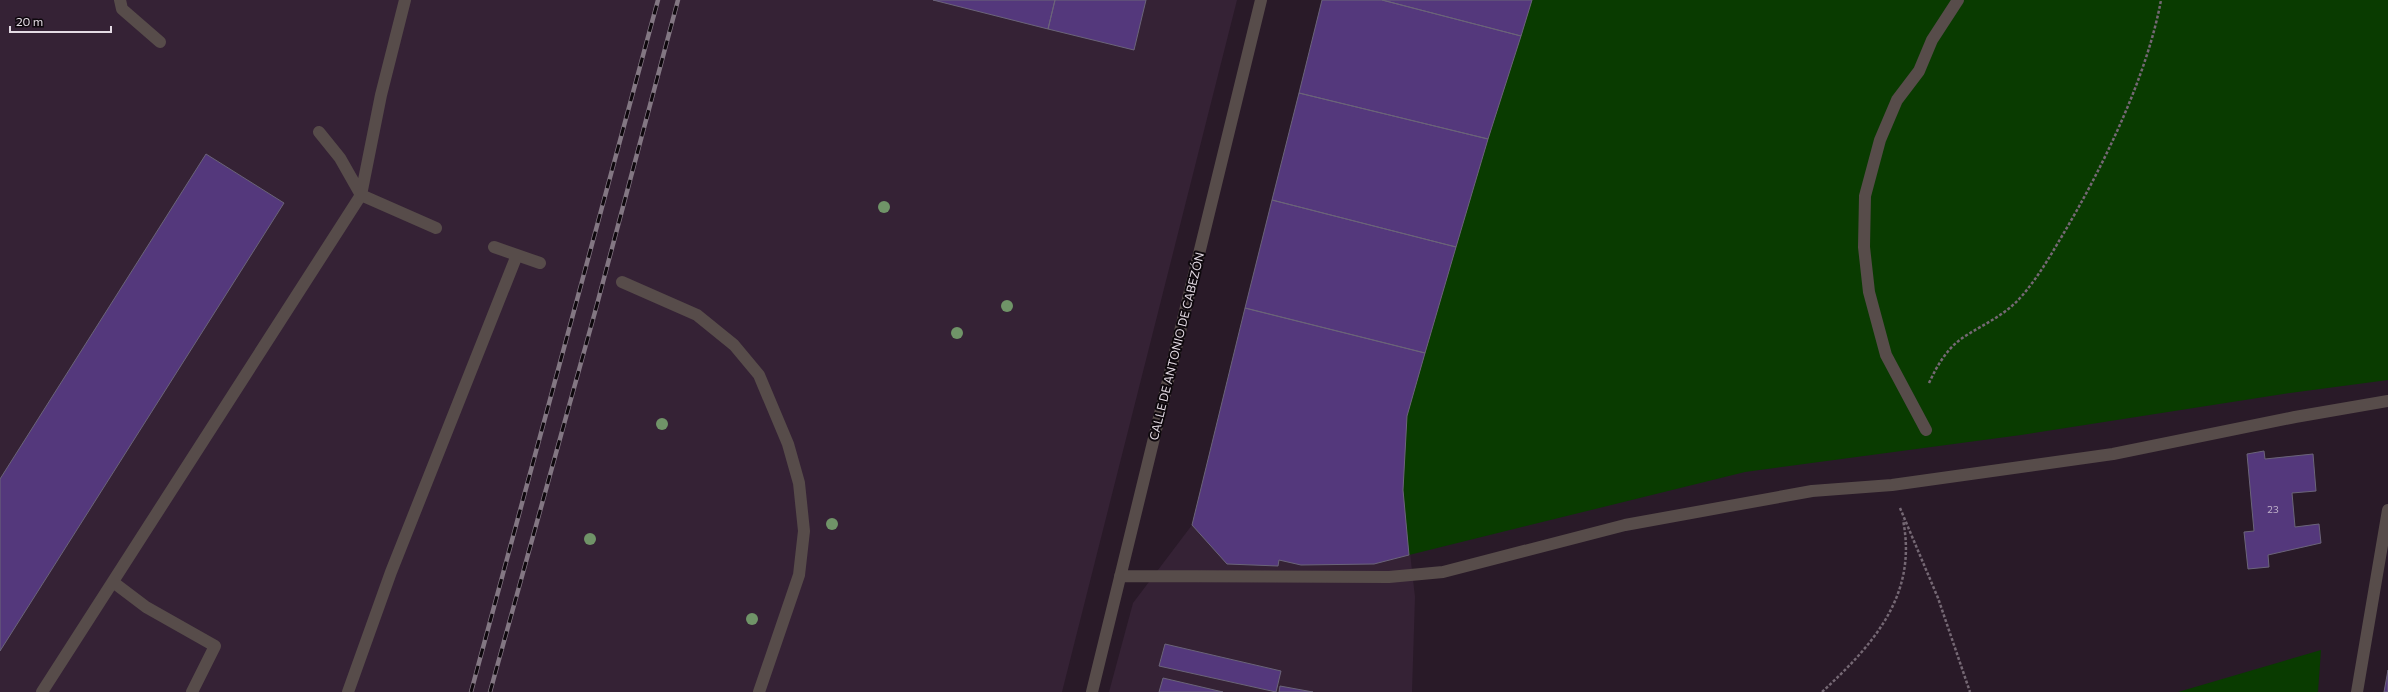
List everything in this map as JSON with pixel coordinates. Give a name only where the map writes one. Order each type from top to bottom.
[{"type":"street","points":[[120,0],[122,9],[160,42]]},
{"type":"street","points":[[42,692],[362,195],[381,95],[405,0]]},
{"type":"street","name":"CALLE DE ANTONIO DE CABEZÓN","points":[[1092,692],[1261,0]]},
{"type":"street","points":[[1926,430],[1886,355],[1869,292],[1864,247],[1865,196],[1880,140],[1897,100],[1919,71],[1932,40],[1958,0]]},
{"type":"street","points":[[319,132],[340,158],[362,195],[436,228]]},
{"type":"street","points":[[494,247],[540,263]]},
{"type":"street","points":[[348,692],[391,572],[517,255]]},
{"type":"street","points":[[622,282],[697,315],[734,345],[759,374],[788,444],[800,483],[804,531],[798,575],[759,692]]},
{"type":"street","points":[[1120,576],[1389,576],[1443,572],[1625,525],[1812,491],[1892,485],[2113,454],[2295,417],[2388,401]]},
{"type":"street","points":[[2357,692],[2388,510]]},
{"type":"street","points":[[113,582],[146,607],[215,646],[192,692]]},
{"type":"path","points":[[1927,387],[1938,363],[1960,340],[1993,322],[2014,305],[2034,282],[2079,207],[2102,162],[2142,68],[2156,28],[2161,0]]},
{"type":"path","points":[[1892,485],[1902,514],[1938,598],[1970,692]]},
{"type":"path","points":[[1822,692],[1852,664],[1880,631],[1898,594],[1907,562],[1907,540],[1902,514]]},
{"type":"shaded area","points":[[0,0],[1237,0],[1062,692],[0,692]]},
{"type":"shaded area","points":[[1322,0],[1532,0],[1477,175],[1407,416],[1403,490],[1415,597],[1412,692],[1109,692],[1133,603],[1192,525]]},
{"type":"green space","points":[[1532,0],[2388,0],[2388,380],[2290,393],[2021,435],[1745,472],[1409,555],[1403,490],[1407,416],[1477,175]]},
{"type":"green space","points":[[2321,650],[2318,692],[2178,692]]},
{"type":"building","points":[[933,0],[1055,0],[1048,29]]},
{"type":"building","points":[[1055,0],[1146,0],[1134,50],[1048,29]]},
{"type":"building","points":[[1322,0],[1382,0],[1521,36],[1488,139],[1299,93]]},
{"type":"building","points":[[1382,0],[1532,0],[1521,36]]},
{"type":"building","points":[[1299,93],[1488,139],[1456,247],[1272,200]]},
{"type":"building","points":[[206,154],[284,203],[0,651],[0,479]]},
{"type":"building","points":[[1272,200],[1456,247],[1425,353],[1245,308]]},
{"type":"building","points":[[1245,308],[1425,353],[1407,416],[1403,490],[1409,555],[1374,564],[1301,565],[1279,560],[1278,566],[1227,564],[1192,525]]},
{"type":"building","points":[[2264,451],[2265,459],[2313,454],[2316,491],[2292,493],[2295,527],[2319,524],[2321,543],[2268,555],[2269,567],[2248,569],[2244,532],[2254,531],[2247,454]]},
{"type":"building","points":[[1165,644],[1281,671],[1276,692],[1159,666]]},
{"type":"building","points":[[2388,670],[2388,692],[2384,692]]},
{"type":"building","points":[[1163,678],[1223,692],[1159,692]]},
{"type":"building","points":[[1280,686],[1313,692],[1279,692]]},
{"type":"railway","points":[[471,692],[658,0]]},
{"type":"railway","points":[[490,692],[595,312],[678,0]]}]
